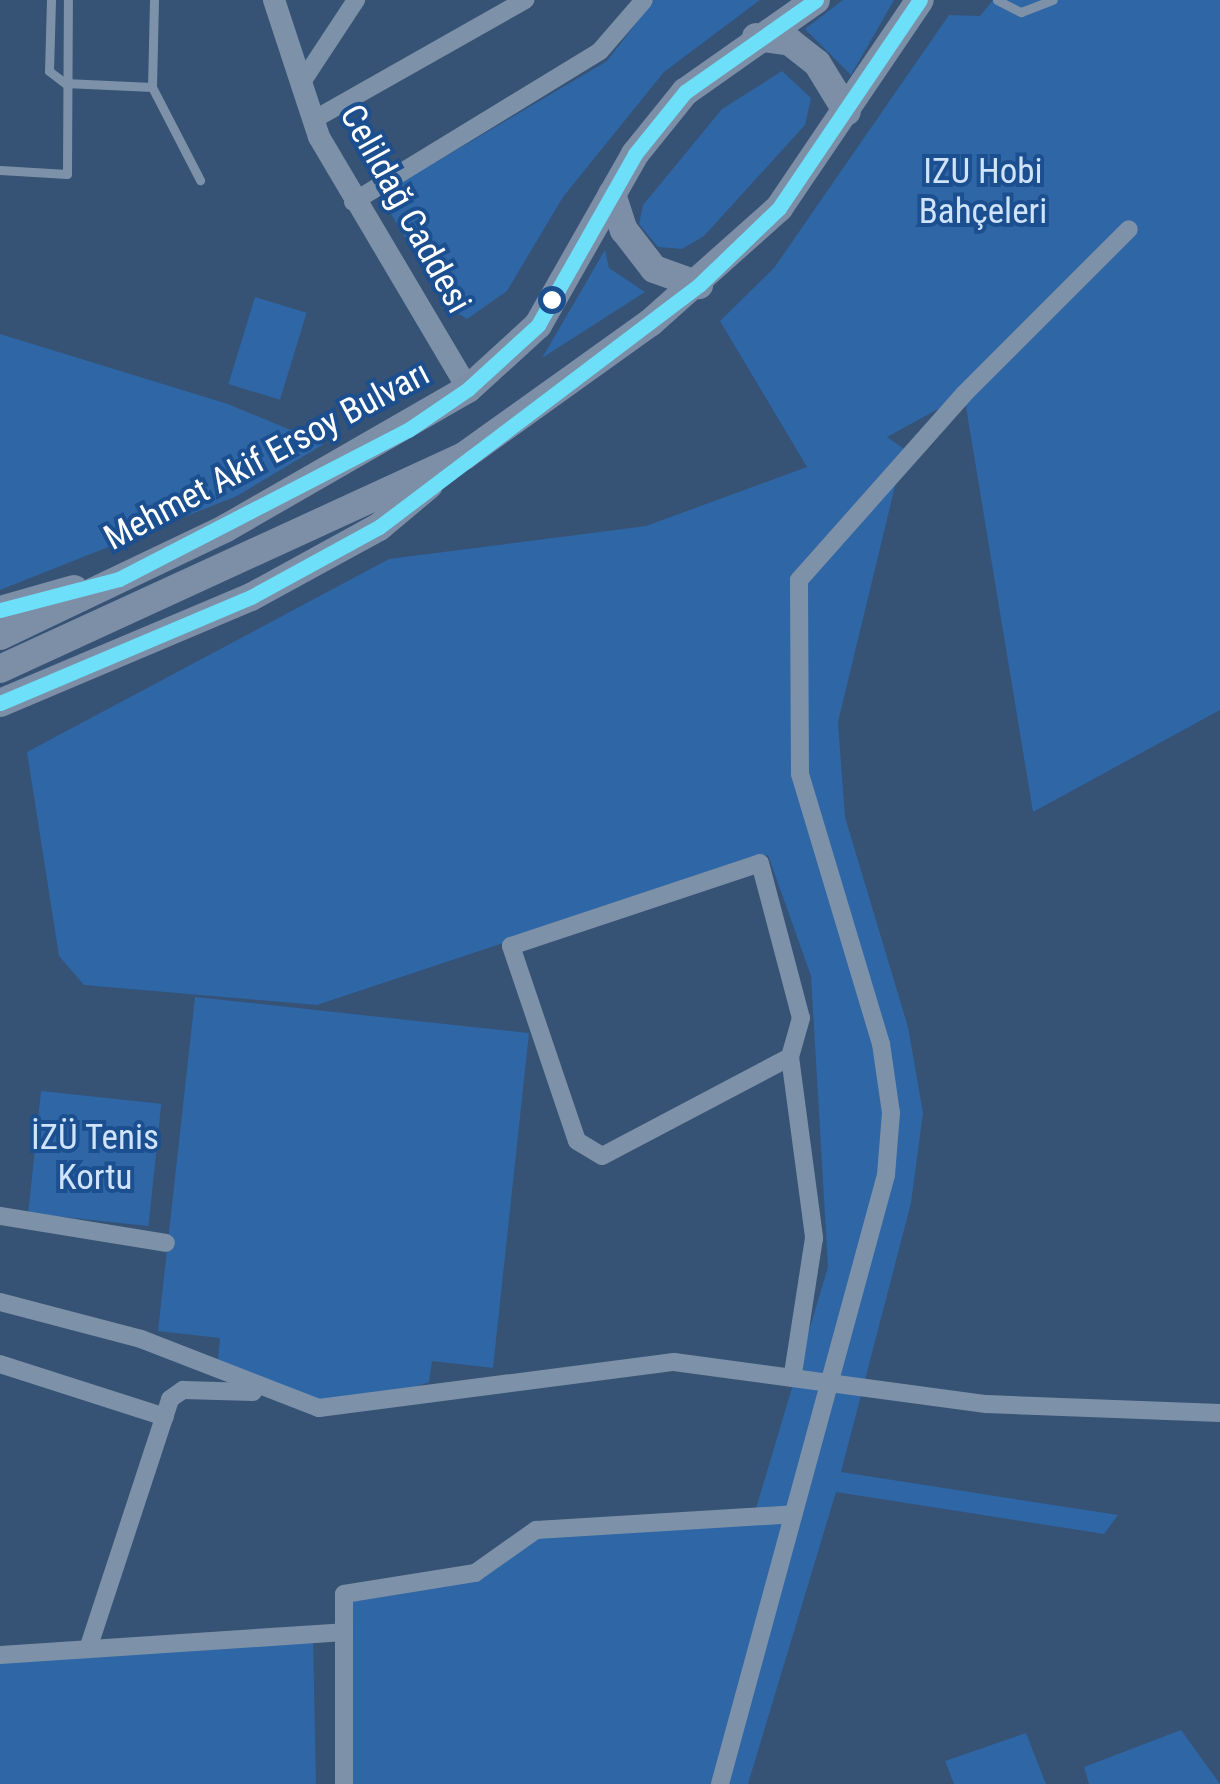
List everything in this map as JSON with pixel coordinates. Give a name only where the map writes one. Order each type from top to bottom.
[{"type":"main road","name":"Mehmet Akif Ersoy Bulvarı","points":[[0,636],[120,579],[408,430],[468,389],[538,325],[612,194],[685,92],[756,37],[816,0]]},
{"type":"main road","points":[[0,702],[252,596],[379,526],[464,456],[699,285],[778,208],[920,0]]},
{"type":"main road","points":[[756,37],[790,42],[817,63],[846,112]]},
{"type":"main road","points":[[612,194],[624,230],[654,269],[699,285]]},
{"type":"main road","points":[[0,669],[464,456]]},
{"type":"main road","points":[[0,610],[120,579]]},
{"type":"street","name":"Celildağ Caddesi","points":[[274,0],[313,120],[353,202],[468,389]]},
{"type":"street","points":[[300,85],[356,0]]},
{"type":"street","points":[[313,120],[524,0]]},
{"type":"street","points":[[353,202],[600,51],[644,0]]},
{"type":"street","points":[[720,1784],[886,1175],[891,1113],[881,1044],[800,774],[799,580],[964,394],[1129,229]]},
{"type":"street","points":[[790,1057],[602,1156],[577,1141],[512,946],[760,863],[802,1018],[790,1057],[814,1238],[793,1373]]},
{"type":"street","points":[[0,1216],[166,1244]]},
{"type":"street","points":[[0,1302],[141,1339],[260,1392]]},
{"type":"street","points":[[0,1364],[164,1417]]},
{"type":"street","points":[[88,1650],[164,1417],[183,1390],[260,1392],[348,1409],[636,1364],[793,1373],[829,1386],[986,1404],[1220,1413]]},
{"type":"street","points":[[344,1784],[344,1594],[474,1573],[536,1530],[794,1514]]},
{"type":"street","points":[[0,1656],[344,1632]]},
{"type":"lane","points":[[51,0],[49,71],[65,83],[152,87]]},
{"type":"lane","points":[[0,170],[67,174],[68,0]]},
{"type":"lane","points":[[154,0],[152,87],[200,180]]},
{"type":"lane","points":[[997,0],[1021,12],[1053,0]]},
{"type":"green space","points":[[654,0],[760,0],[664,72],[563,197],[507,291],[467,319],[446,306],[387,207],[390,189],[607,61]]},
{"type":"green space","points":[[843,0],[894,0],[851,75],[805,29]]},
{"type":"green space","name":"IZU Hobi Bahçeleri","points":[[993,0],[1220,0],[1220,710],[1033,812],[964,395],[887,437],[904,449],[838,722],[845,817],[908,1027],[923,1113],[911,1203],[841,1472],[1118,1515],[1104,1534],[836,1492],[748,1784],[344,1784],[344,1594],[475,1573],[536,1530],[754,1515],[828,1267],[811,976],[768,855],[317,1005],[84,985],[59,956],[27,752],[389,559],[646,526],[807,467],[720,321],[774,268],[949,15],[980,16]]},
{"type":"green space","points":[[782,71],[811,98],[805,125],[704,236],[682,249],[658,247],[639,224],[643,205],[722,109]]},
{"type":"green space","points":[[605,250],[609,268],[645,292],[542,358]]},
{"type":"green space","points":[[255,297],[307,313],[280,400],[228,384]]},
{"type":"green space","points":[[0,334],[228,404],[324,444],[237,496],[0,590]]},
{"type":"green space","points":[[195,997],[529,1033],[493,1368],[432,1361],[429,1382],[403,1391],[320,1400],[240,1373],[218,1359],[220,1338],[158,1331]]},
{"type":"green space","name":"İZÜ Tenis Kortu","points":[[41,1091],[161,1104],[148,1226],[28,1213]]},
{"type":"green space","points":[[313,1634],[316,1784],[0,1784],[0,1655]]},
{"type":"green space","points":[[1181,1730],[1220,1784],[1089,1784],[1084,1767]]},
{"type":"green space","points":[[1026,1733],[1046,1784],[954,1784],[945,1761]]},
{"type":"transit line","points":[[0,610],[119,579],[408,430],[468,389],[538,325],[635,154],[685,92],[816,0]]},
{"type":"transit line","points":[[0,703],[251,597],[379,527],[699,285],[779,208],[920,0]]}]
